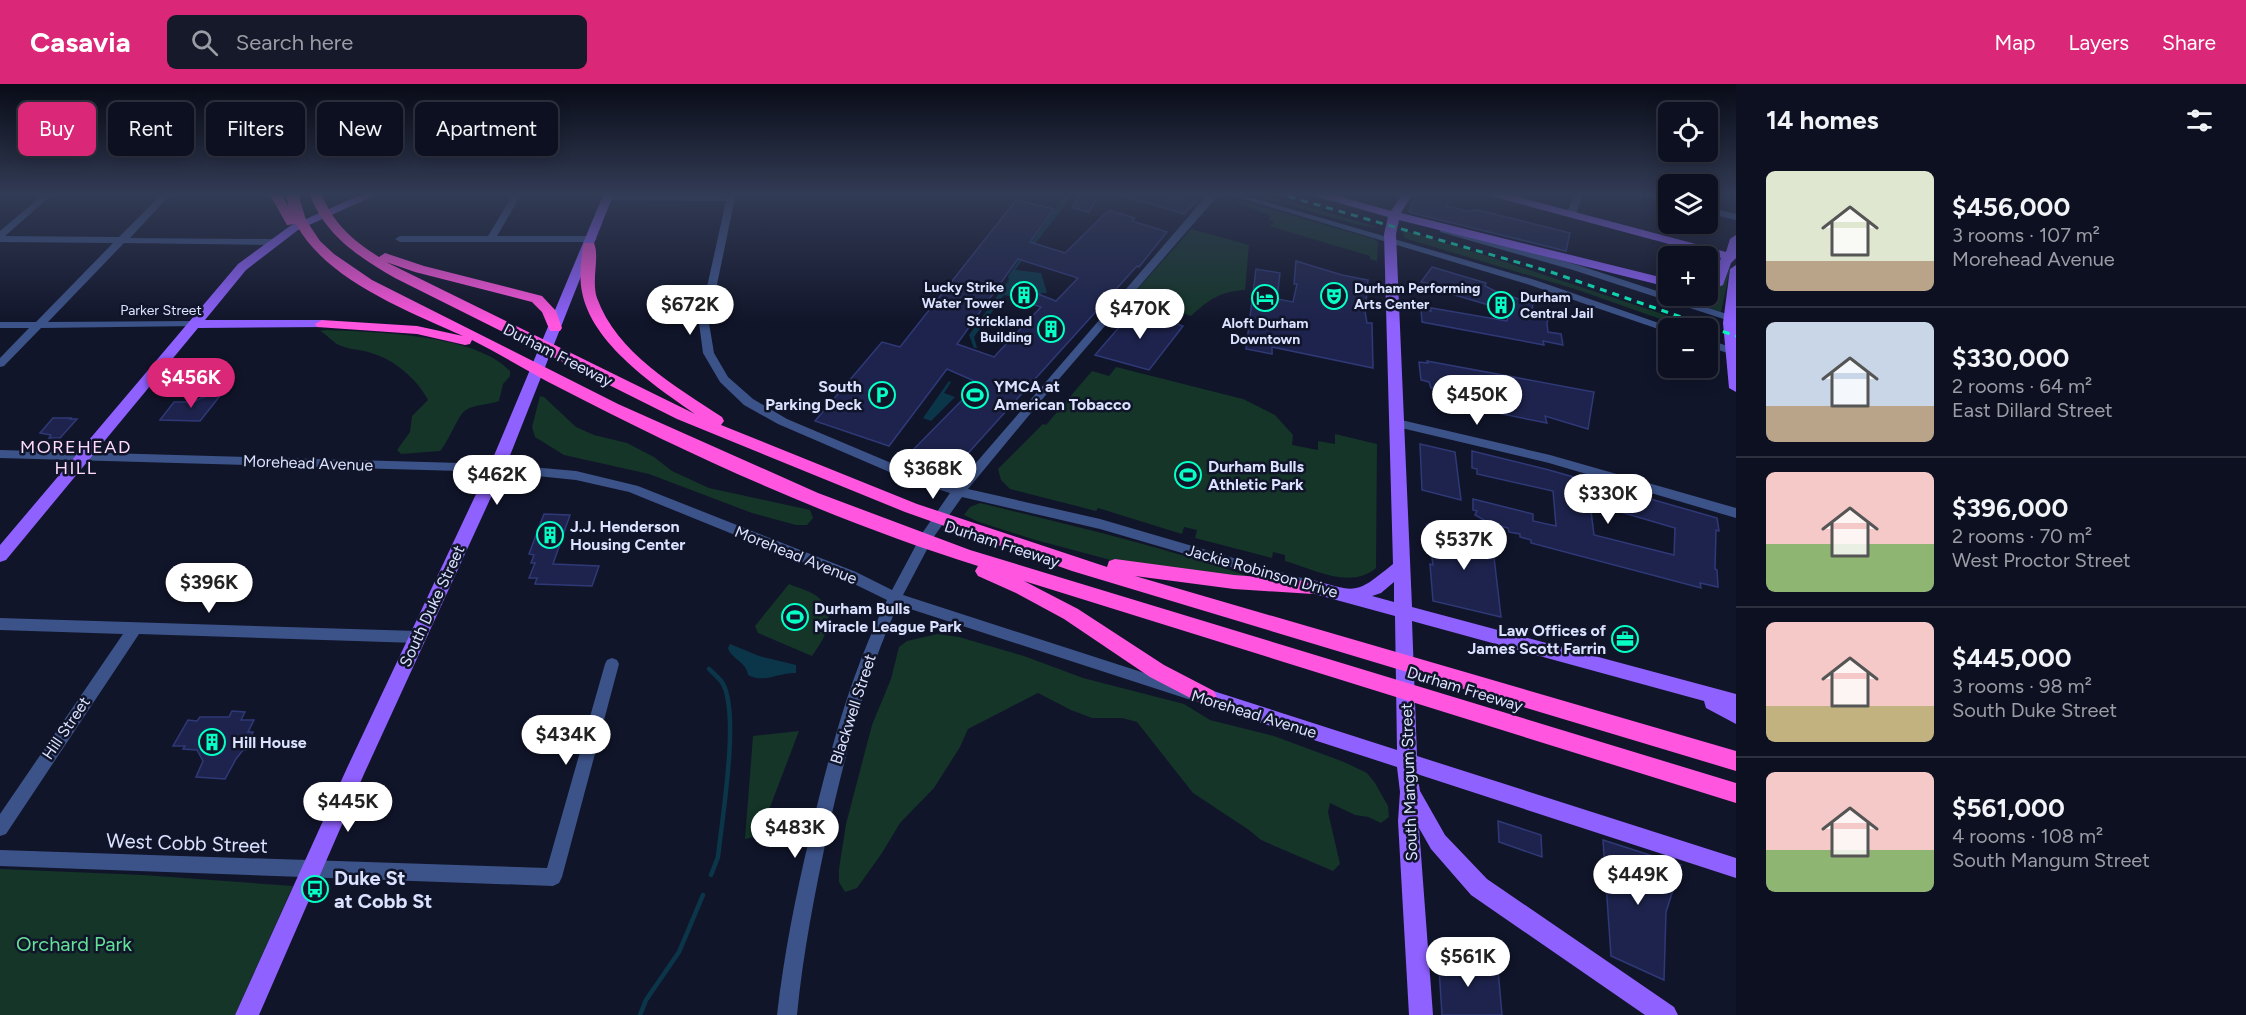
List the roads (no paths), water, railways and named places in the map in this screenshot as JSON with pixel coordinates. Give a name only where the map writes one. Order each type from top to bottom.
[{"type":"highway","name":"Durham Freeway","points":[[311,236],[322,250],[353,274],[563,383],[891,530],[964,555],[1727,790]]},
{"type":"highway","name":"Durham Freeway","points":[[342,236],[371,259],[400,275],[683,415],[844,482],[1042,554],[1736,761]]},
{"type":"highway","points":[[344,236],[388,259],[537,299],[549,311],[555,328]]},
{"type":"highway","points":[[590,243],[588,276],[590,298],[614,338],[664,385],[722,425],[776,454]]},
{"type":"highway","points":[[322,324],[396,327],[448,336],[477,345],[563,383]]},
{"type":"highway","points":[[1042,554],[1078,557],[1118,567],[1174,575],[1313,586]]},
{"type":"highway","points":[[964,555],[985,573],[1023,588],[1071,614],[1157,671],[1207,697]]},
{"type":"main road","points":[[0,556],[242,267],[281,236]]},
{"type":"main road","name":"South Duke Street","points":[[247,1015],[417,637],[497,468],[555,328],[579,263],[592,236]]},
{"type":"main road","name":"South Mangum Street","points":[[1390,236],[1407,775],[1410,792],[1408,821],[1420,1015]]},
{"type":"main road","points":[[1478,236],[1658,281]]},
{"type":"main road","points":[[1648,236],[1735,262]]},
{"type":"main road","points":[[1736,239],[1729,323],[1736,388]]},
{"type":"main road","points":[[1718,282],[1725,261],[1735,262]]},
{"type":"main road","name":"Parker Street","points":[[193,324],[322,324]]},
{"type":"main road","points":[[1352,597],[1376,588],[1402,566]]},
{"type":"main road","name":"Jackie Robinson Drive","points":[[1313,586],[1736,702]]},
{"type":"main road","points":[[1697,693],[1736,716]]},
{"type":"main road","name":"Morehead Avenue","points":[[1207,697],[1736,868]]},
{"type":"main road","points":[[1410,792],[1438,842],[1479,887],[1666,1015]]},
{"type":"street","points":[[0,364],[125,236]]},
{"type":"street","name":"Jackie Robinson Drive","points":[[722,236],[704,323],[705,344],[718,372],[738,394],[764,412],[914,476],[959,491],[1131,533],[1313,586]]},
{"type":"street","name":"Blackwell Street","points":[[787,1015],[802,910],[837,752],[875,644],[928,534],[959,491],[1035,399],[1178,236]]},
{"type":"street","points":[[1378,236],[1531,282],[1658,326]]},
{"type":"street","points":[[1469,236],[1577,268],[1736,320]]},
{"type":"street","points":[[0,237],[274,241]]},
{"type":"street","points":[[399,239],[491,239],[590,243]]},
{"type":"street","name":"Parker Street","points":[[0,325],[193,324]]},
{"type":"street","points":[[1718,346],[1733,352]]},
{"type":"street","points":[[1397,423],[1550,459],[1736,513]]},
{"type":"street","name":"Morehead Avenue","points":[[0,454],[497,468],[566,472],[624,485],[851,576],[896,598],[930,611],[1188,694],[1207,697]]},
{"type":"street","points":[[0,624],[417,637]]},
{"type":"street","name":"Hill Street","points":[[0,828],[135,628]]},
{"type":"street","name":"West Cobb Street","points":[[0,858],[553,877],[612,664]]},
{"type":"water","points":[[1036,236],[1041,236],[1015,270],[1041,273],[1047,293],[1041,293],[1041,297],[1030,303],[1004,295],[974,337],[977,348],[974,348],[969,335],[1009,280],[1008,276]]},
{"type":"water","points":[[949,381],[951,382],[944,393],[955,397],[931,421],[923,418]]},
{"type":"water","points":[[730,644],[759,656],[796,665],[796,673],[766,678],[748,675],[745,667],[730,652],[728,648]]},
{"type":"waterway","points":[[709,669],[724,686],[730,722],[728,770],[718,857],[711,875]]},
{"type":"waterway","points":[[640,1015],[646,1000],[679,952],[703,895]]},
{"type":"railway","points":[[1428,236],[1548,271],[1736,336]]},
{"type":"place","name":"Lucky Strike Water Tower","points":[[1024,295]]},
{"type":"place","name":"Durham Performing Arts Center","points":[[1334,296]]},
{"type":"place","name":"Aloft Durham Downtown","points":[[1265,298]]},
{"type":"place","name":"Durham Central Jail","points":[[1501,305]]},
{"type":"place","name":"Strickland Building","points":[[1051,329]]},
{"type":"place","name":"South Parking Deck","points":[[882,395]]},
{"type":"place","name":"YMCA at American Tobacco","points":[[975,395]]},
{"type":"place","name":"Durham Bulls Athletic Park","points":[[1188,475]]},
{"type":"place","name":"J.J. Henderson Housing Center","points":[[550,535]]},
{"type":"place","name":"Durham Bulls Miracle League Park","points":[[795,617]]},
{"type":"place","name":"Law Offices of James Scott Farrin","points":[[1625,639]]},
{"type":"place","name":"Hill House","points":[[212,742]]},
{"type":"place","name":"Duke St at Cobb St","points":[[315,889]]},
{"type":"district","name":"MOREHEAD HILL","points":[[76,457]]},
{"type":"park label","name":"Orchard Park","points":[[74,944]]}]
